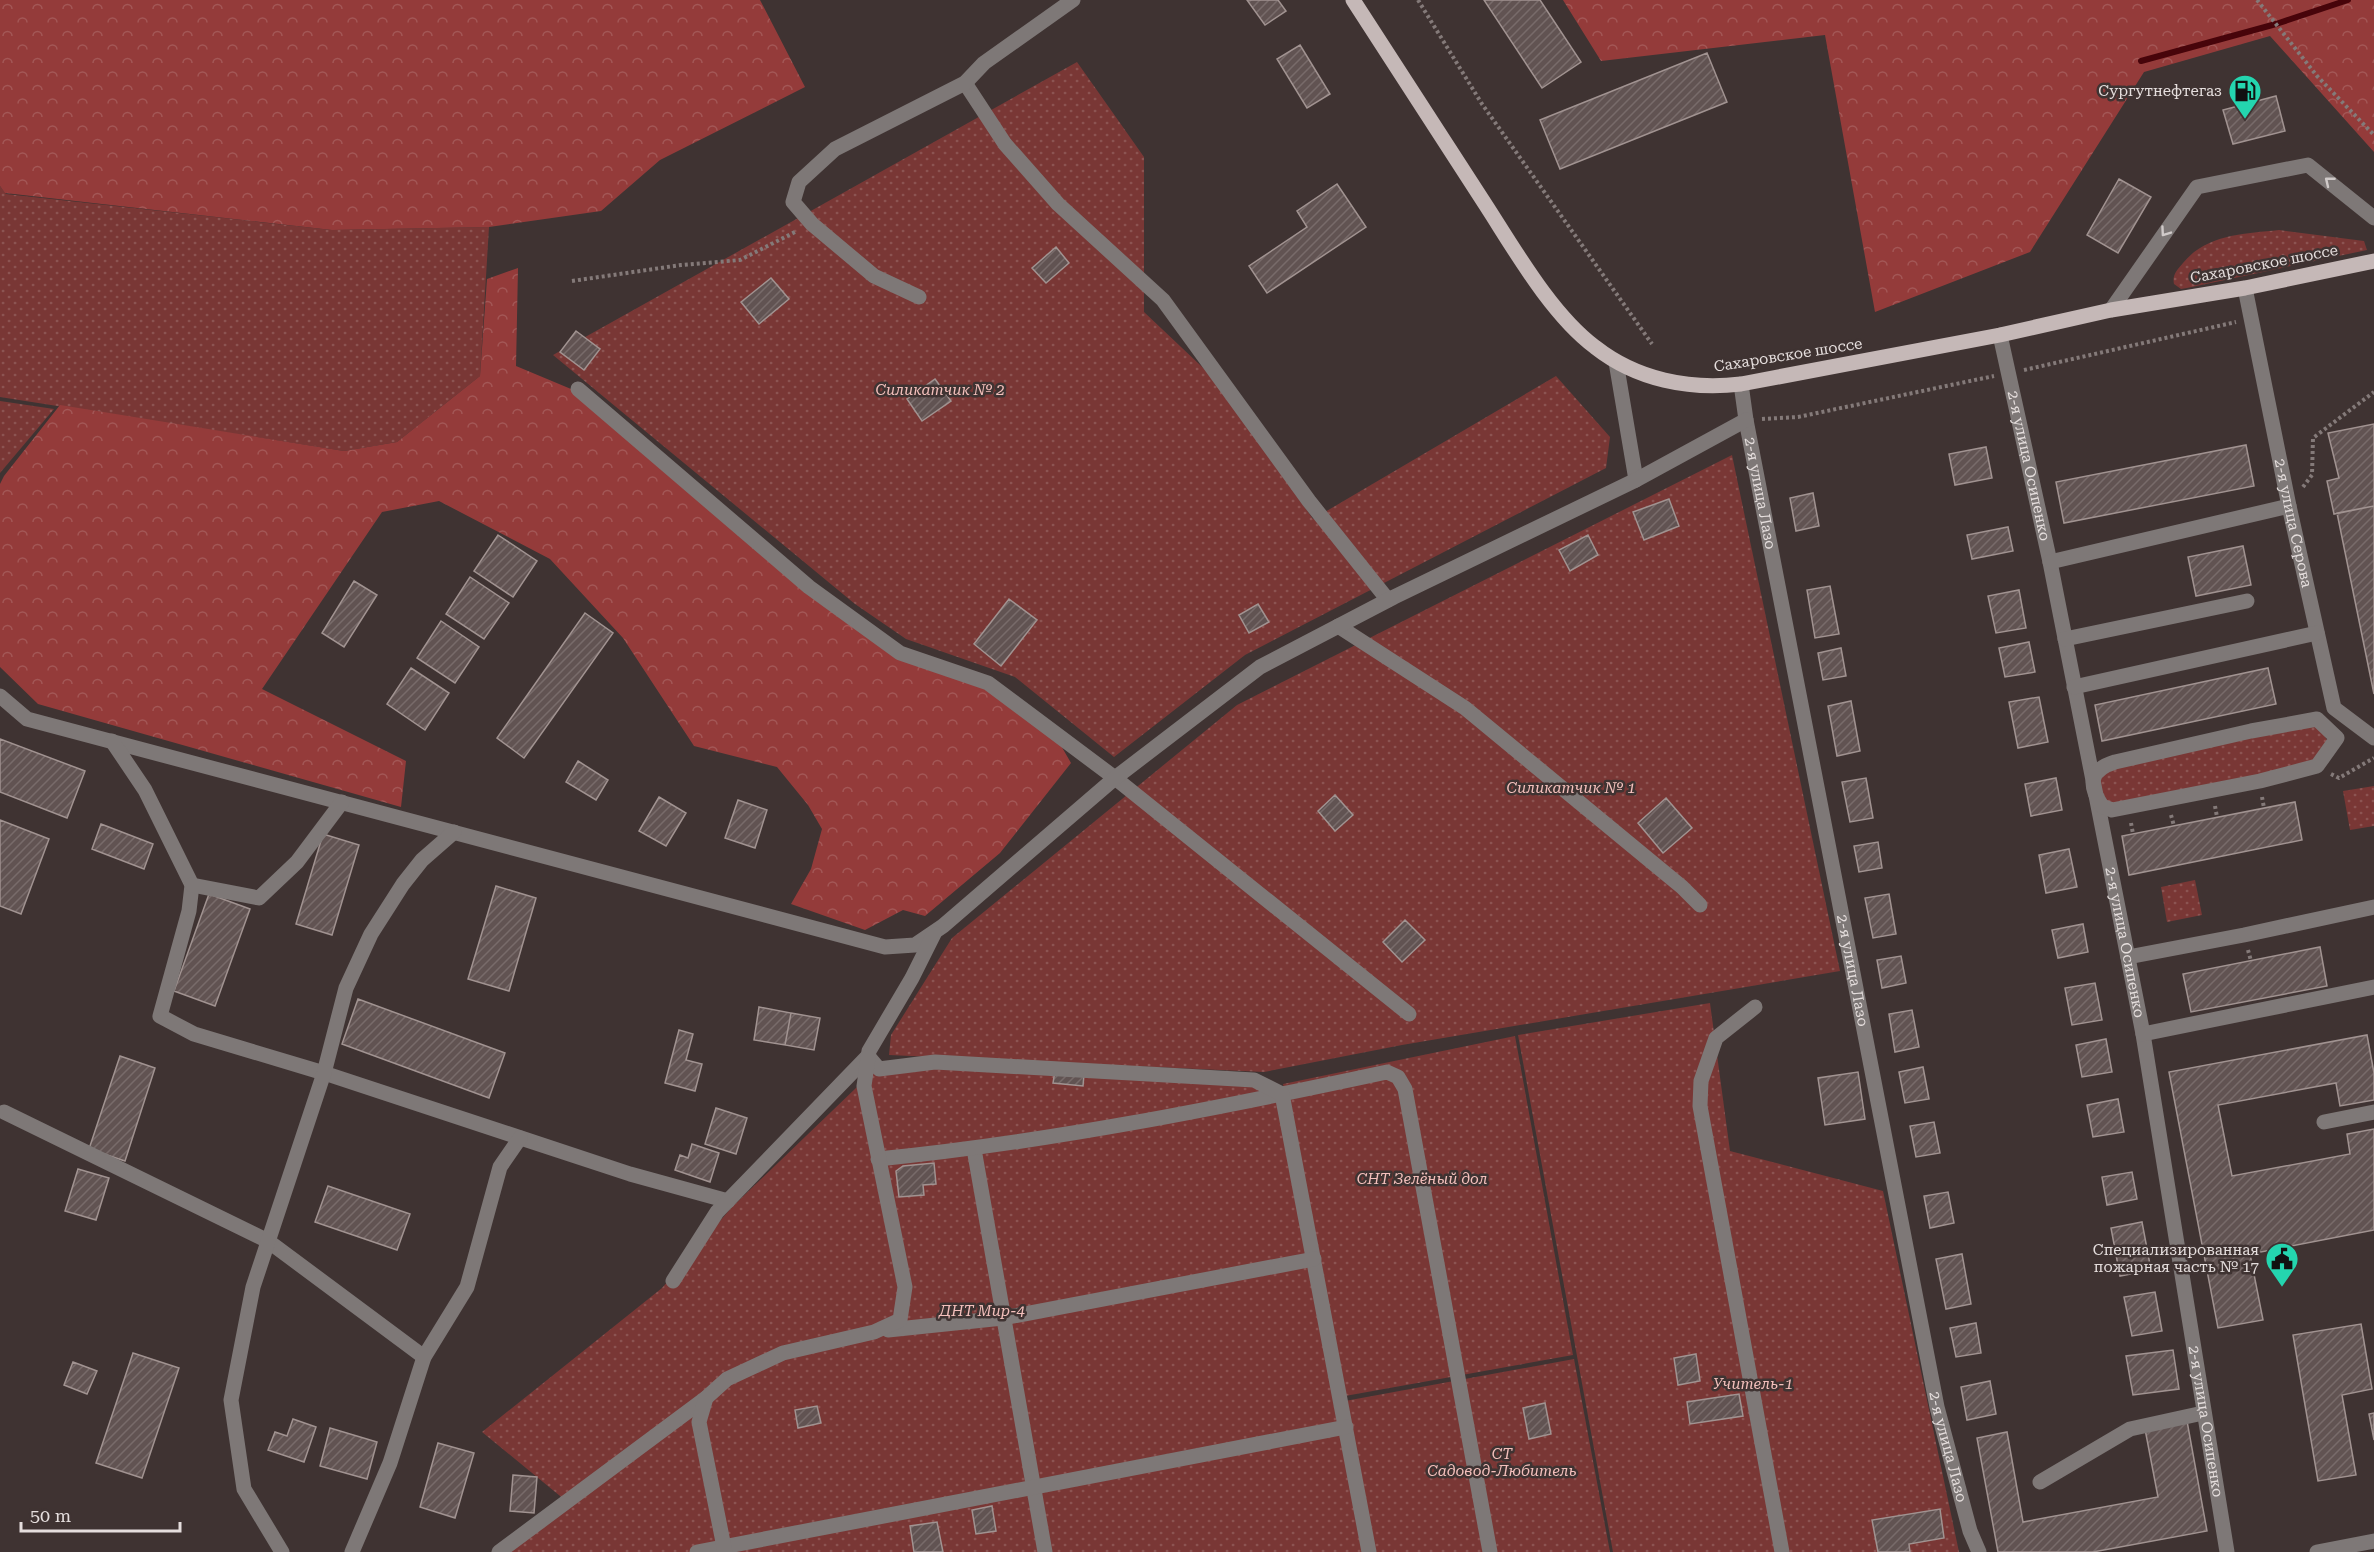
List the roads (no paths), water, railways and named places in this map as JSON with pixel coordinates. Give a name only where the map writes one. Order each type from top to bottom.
[{"type":"main road","name":"Сахаровское шоссе","points":[[1353,0],[1551,302],[1576,331],[1616,362],[1642,374],[1677,383],[1713,387],[1741,384],[2000,335],[2111,310],[2245,288],[2374,261]]},
{"type":"street","points":[[919,297],[874,276],[812,224],[793,202],[799,182],[835,149],[964,83],[984,63],[1073,0]]},
{"type":"street","points":[[964,83],[1005,144],[1058,204],[1163,300],[1309,501],[1388,600]]},
{"type":"street","points":[[2111,310],[2197,187],[2308,165],[2374,218]]},
{"type":"street","name":"2-я улица Серова","points":[[2245,288],[2289,506],[2334,708],[2374,738]]},
{"type":"street","name":"2-я улица Осипенко","points":[[2000,335],[2050,562],[2092,786],[2143,1034],[2227,1552]]},
{"type":"street","points":[[1616,362],[1636,480]]},
{"type":"street","name":"2-я улица Лазо","points":[[1741,384],[1746,420],[1937,1407],[1970,1531],[1978,1552]]},
{"type":"street","points":[[578,388],[809,587],[900,653],[988,683],[1115,778],[1408,1014]]},
{"type":"street","points":[[0,696],[27,718],[885,947],[915,945],[936,931],[1115,778],[1260,667],[1388,600],[1636,480],[1746,420]]},
{"type":"street","points":[[2050,562],[2289,506]]},
{"type":"street","points":[[2065,639],[2247,601]]},
{"type":"street","points":[[1338,626],[1465,708],[1700,905]]},
{"type":"street","points":[[2074,687],[2317,633]]},
{"type":"street","points":[[2337,738],[2317,719],[2298,721],[2109,764],[2096,772],[2092,786],[2102,806],[2112,810],[2250,783],[2317,766],[2351,722]]},
{"type":"street","points":[[112,741],[145,790],[192,885],[189,910],[160,1016],[194,1034],[324,1073],[630,1174],[728,1201]]},
{"type":"street","points":[[192,885],[260,898],[297,862],[342,802]]},
{"type":"street","points":[[282,1552],[244,1489],[231,1400],[253,1287],[324,1073],[346,988],[371,934],[403,884],[422,860],[454,832]]},
{"type":"street","points":[[2128,957],[2244,935],[2374,906]]},
{"type":"street","points":[[874,1332],[900,1320],[905,1287],[864,1086],[868,1056],[936,931]]},
{"type":"street","points":[[2143,1034],[2374,987]]},
{"type":"street","points":[[1755,1007],[1716,1038],[1701,1081],[1700,1106],[1782,1552]]},
{"type":"street","points":[[868,1056],[879,1069],[935,1062],[1254,1080],[1282,1094]]},
{"type":"street","points":[[673,1281],[717,1212],[868,1056]]},
{"type":"street","points":[[878,1159],[974,1149],[1282,1094],[1387,1072],[1398,1077],[1405,1089],[1490,1552]]},
{"type":"street","points":[[1282,1094],[1369,1552]]},
{"type":"street","points":[[3,1112],[268,1241],[424,1357]]},
{"type":"street","points":[[2324,1122],[2374,1112]]},
{"type":"street","points":[[352,1552],[390,1463],[424,1357],[467,1287],[500,1167],[520,1138]]},
{"type":"street","points":[[974,1149],[1045,1552]]},
{"type":"street","points":[[499,1552],[706,1398],[727,1379],[783,1353],[874,1332],[1003,1318],[1314,1259]]},
{"type":"street","points":[[706,1398],[699,1422],[724,1549]]},
{"type":"street","points":[[2040,1482],[2130,1429],[2203,1413]]},
{"type":"street","points":[[697,1552],[724,1549],[1034,1486],[1346,1427]]},
{"type":"street","points":[[2318,1552],[2374,1541]]},
{"type":"waterway","points":[[2141,61],[2276,24],[2348,0]]},
{"type":"place","name":"Сургутнефтегаз","points":[[2245,120]]},
{"type":"place","name":"Специализированная пожарная часть № 17","points":[[2282,1288]]},
{"type":"park label","name":"Силикатчик № 2","points":[[940,390]]},
{"type":"park label","name":"Силикатчик № 1","points":[[1571,788]]},
{"type":"park label","name":"СНТ Зелёный дол","points":[[1422,1179]]},
{"type":"park label","name":"ДНТ Мир-4","points":[[982,1311]]},
{"type":"park label","name":"Учитель-1","points":[[1753,1384]]},
{"type":"park label","name":"СТ Садовод-Любитель","points":[[1502,1462]]}]
